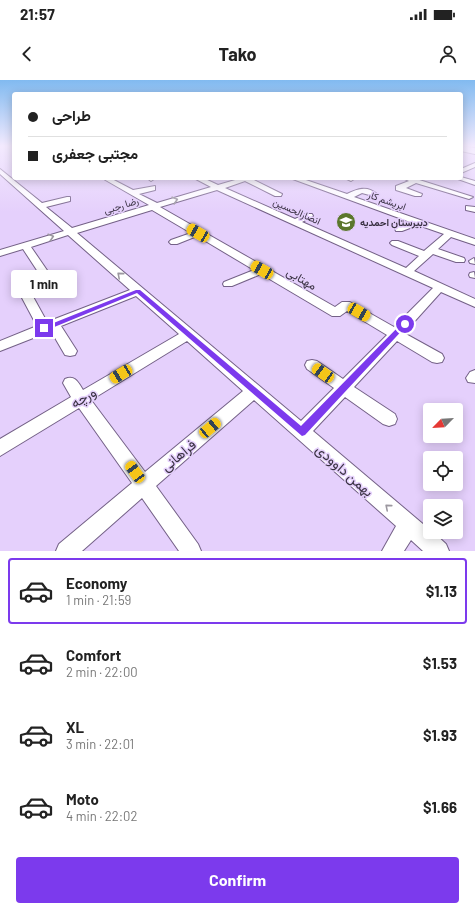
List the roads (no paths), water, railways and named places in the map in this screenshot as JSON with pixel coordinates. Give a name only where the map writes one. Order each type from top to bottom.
[{"type":"street","points":[[463,170],[473,168]]},
{"type":"street","name":"بهمن داوودی","points":[[0,171],[11,178]]},
{"type":"street","points":[[463,179],[475,183]]},
{"type":"street","name":"بهمن داوودی","points":[[13,180],[40,206],[439,551]]},
{"type":"street","name":"مهتابی","points":[[109,180],[336,313],[346,305],[396,334]]},
{"type":"street","name":"انصارالحسین","points":[[201,180],[475,303]]},
{"type":"street","name":"رضا رجبی","points":[[0,252],[242,180]]},
{"type":"street","points":[[252,180],[278,194]]},
{"type":"street","name":"ابریشم کار","points":[[299,180],[475,242]]},
{"type":"street","points":[[412,180],[469,197]]},
{"type":"street","points":[[415,181],[400,188],[418,194]]},
{"type":"street","points":[[132,193],[152,188]]},
{"type":"street","points":[[347,197],[362,190],[373,194]]},
{"type":"street","points":[[40,206],[67,199]]},
{"type":"street","points":[[294,222],[309,216]]},
{"type":"street","points":[[399,229],[417,222]]},
{"type":"street","points":[[174,242],[198,233]]},
{"type":"street","points":[[407,272],[450,234]]},
{"type":"street","points":[[395,243],[460,260]]},
{"type":"street","points":[[25,245],[48,279]]},
{"type":"street","points":[[228,284],[262,270]]},
{"type":"street","points":[[302,432],[440,287]]},
{"type":"street","points":[[0,346],[138,291]]},
{"type":"street","points":[[27,296],[70,351]]},
{"type":"street","name":"ورچه","points":[[0,448],[188,334]]},
{"type":"street","points":[[396,334],[437,358]]},
{"type":"street","points":[[312,365],[389,419]]},
{"type":"street","points":[[70,383],[191,551]]},
{"type":"street","name":"فراهانی","points":[[66,551],[254,391]]},
{"type":"street","points":[[392,551],[408,524]]},
{"type":"place","name":"دبیرستان احمدیه","points":[[346,222]]}]
